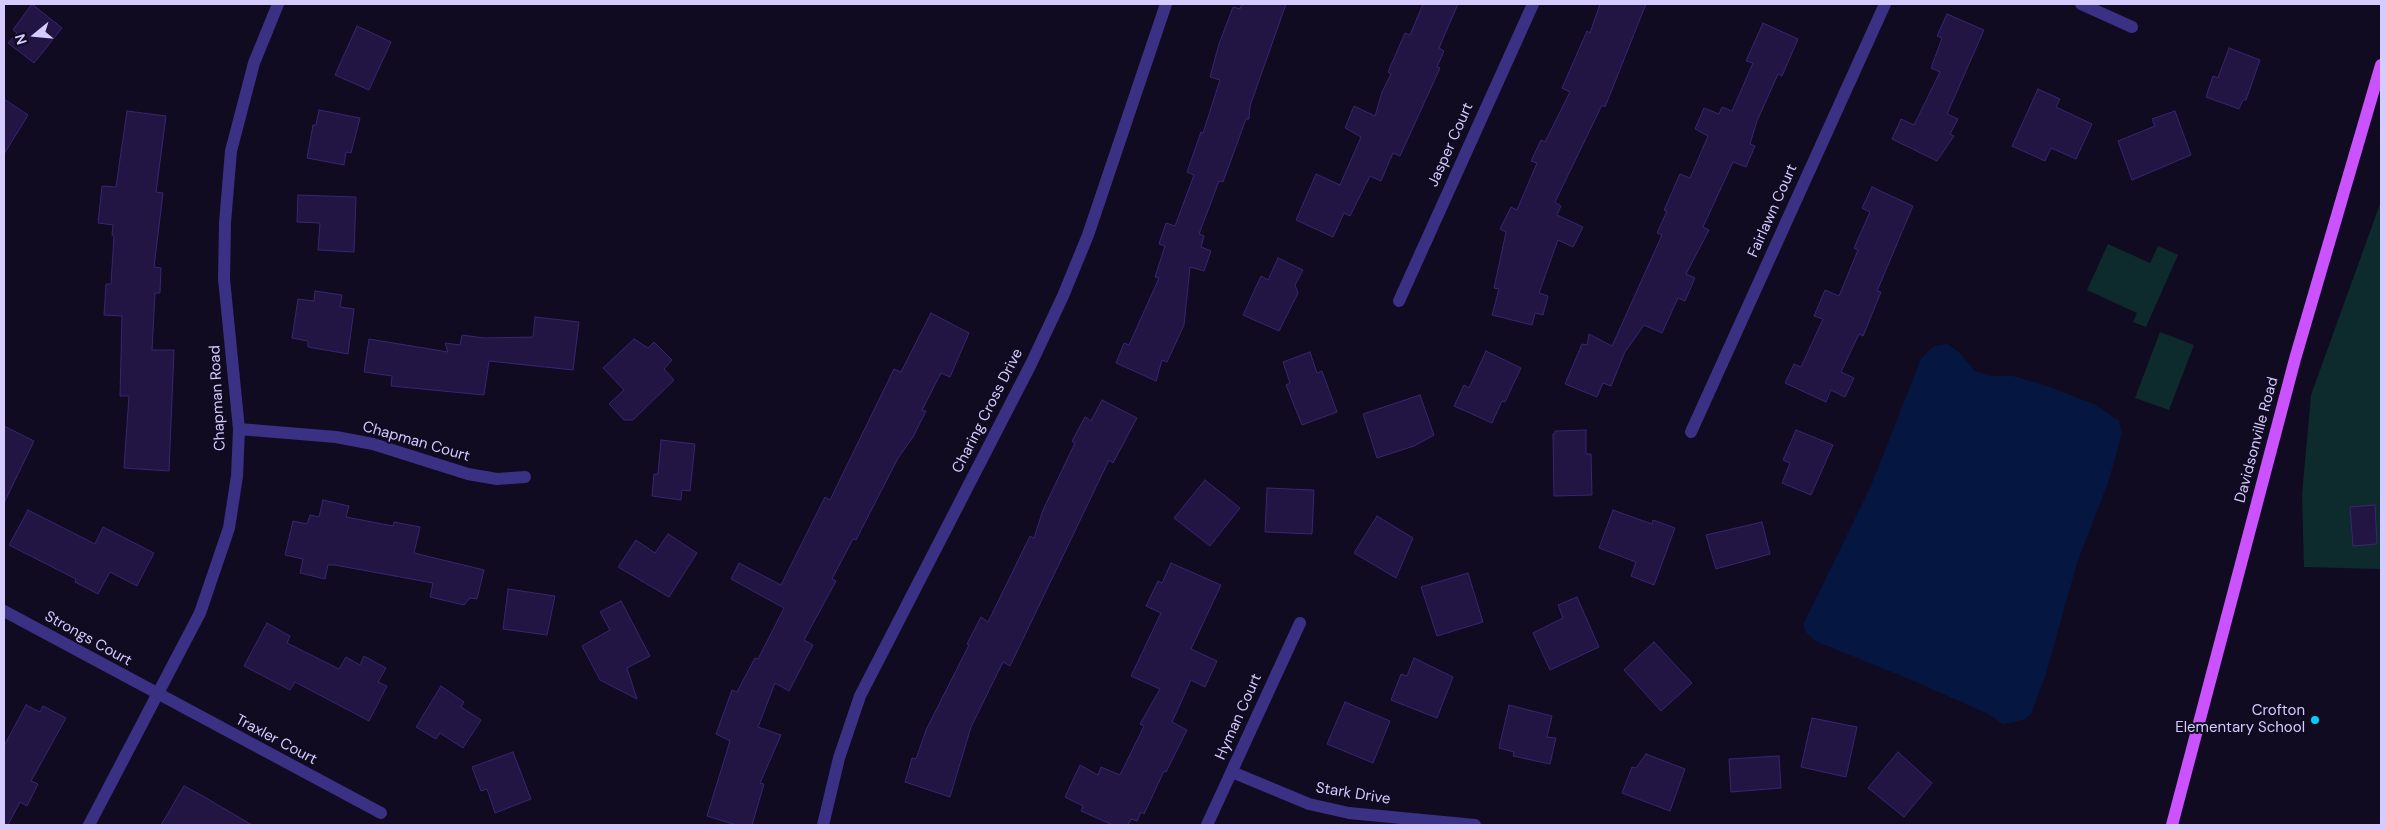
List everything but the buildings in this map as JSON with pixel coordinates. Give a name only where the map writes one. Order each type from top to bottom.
[{"type":"main road","name":"Davidsonville Road","points":[[2172,825],[2295,359],[2381,64]]},
{"type":"street","name":"Chapman Road","points":[[89,825],[200,613],[229,528],[237,476],[239,429],[224,279],[225,223],[231,160],[254,63],[278,4]]},
{"type":"street","name":"Charing Cross Drive","points":[[823,825],[839,758],[860,696],[1031,364],[1063,296],[1088,235],[1166,4]]},
{"type":"street","name":"Jasper Court","points":[[1398,301],[1532,4]]},
{"type":"street","name":"Fairlawn Court","points":[[1691,432],[1885,4]]},
{"type":"street","points":[[2081,4],[2132,27]]},
{"type":"street","name":"Chapman Court","points":[[239,429],[336,437],[372,444],[468,474],[497,479],[525,477]]},
{"type":"street","name":"Strongs Court","points":[[4,611],[157,695]]},
{"type":"street","name":"Hyman Court","points":[[1207,825],[1300,622]]},
{"type":"street","name":"Traxler Court","points":[[157,695],[381,814]]},
{"type":"street","name":"Stark Drive","points":[[1232,772],[1309,804],[1333,809],[1475,825]]},
{"type":"green space","points":[[2380,204],[2381,569],[2304,567],[2302,495],[2311,395]]},
{"type":"green space","points":[[2108,244],[2150,263],[2158,246],[2178,255],[2146,327],[2133,322],[2137,313],[2087,290]]},
{"type":"green space","points":[[2160,332],[2194,345],[2169,410],[2135,398]]},
{"type":"water","points":[[1947,344],[1959,352],[1975,371],[1991,376],[2013,376],[2047,386],[2096,405],[2119,421],[2122,434],[2108,483],[2077,563],[2045,677],[2031,713],[2025,719],[2003,724],[1986,713],[1914,681],[1815,641],[1806,632],[1803,625],[1871,486],[1921,359],[1934,346]]},
{"type":"place","name":"Crofton Elementary School","points":[[2315,720]]}]
